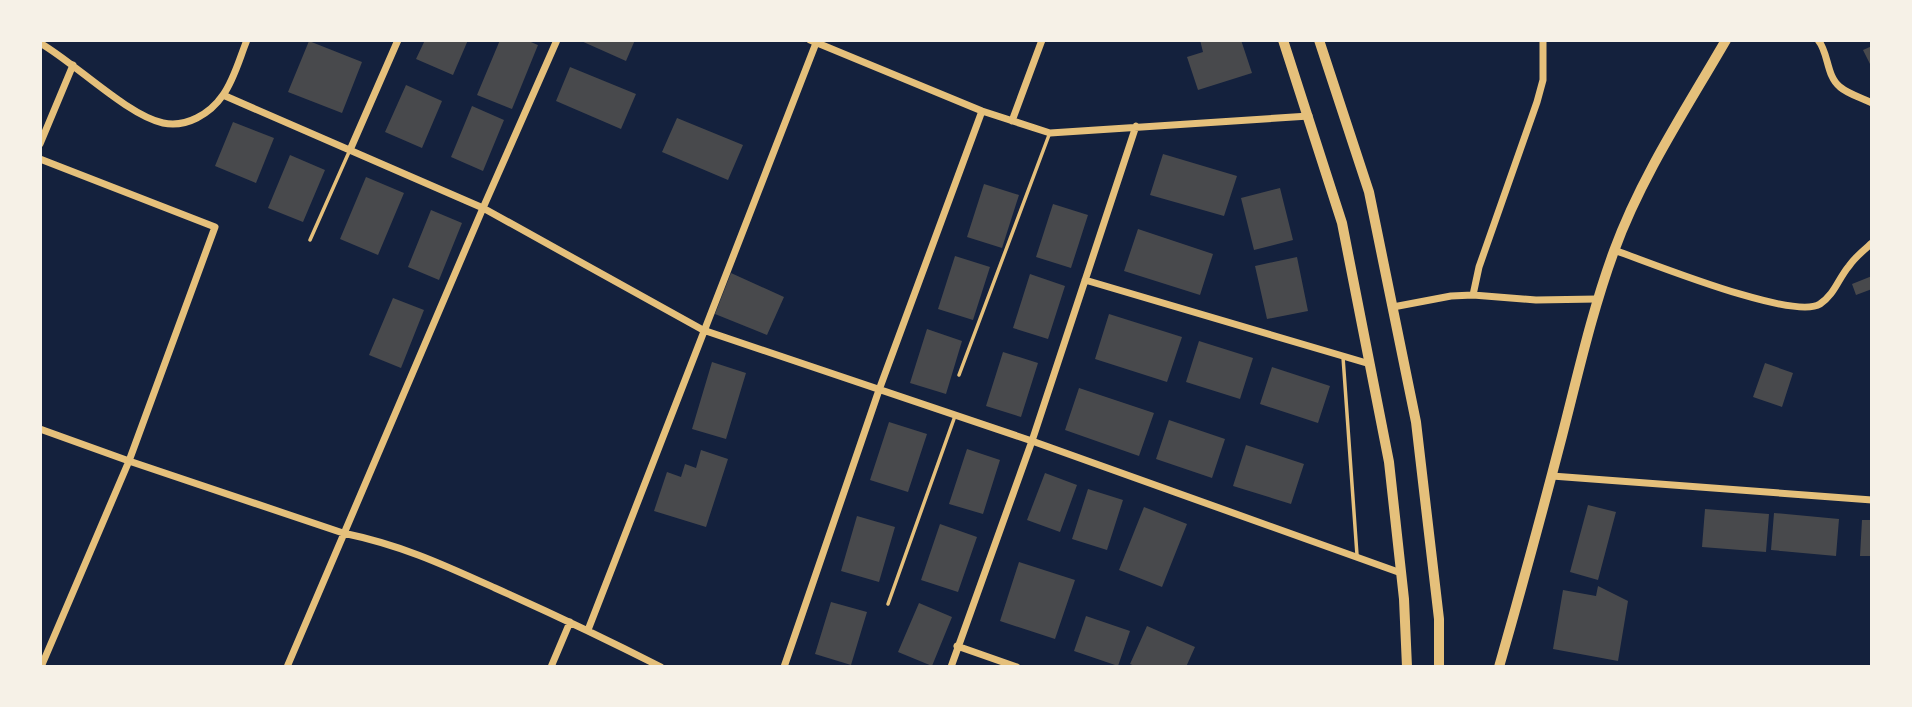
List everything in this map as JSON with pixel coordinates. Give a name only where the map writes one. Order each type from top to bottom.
[{"type":"main road","points":[[1283,40],[1342,223],[1370,364],[1389,463],[1401,573],[1407,667]]},
{"type":"main road","points":[[1319,40],[1369,192],[1416,422],[1438,620],[1440,667]]},
{"type":"street","points":[[40,43],[147,116],[163,122],[180,123],[202,116],[223,95],[247,40]]},
{"type":"street","points":[[350,150],[398,40]]},
{"type":"street","points":[[288,667],[343,533],[557,40]]},
{"type":"street","points":[[1012,121],[1042,40]]},
{"type":"street","points":[[1473,295],[1479,267],[1540,91],[1543,80],[1543,40]]},
{"type":"street","points":[[1499,667],[1597,299],[1614,250],[1631,208],[1656,160],[1726,40]]},
{"type":"street","points":[[1818,40],[1839,87],[1872,103]]},
{"type":"street","points":[[588,631],[813,41],[982,111],[1050,133],[1136,125],[1309,116]]},
{"type":"street","points":[[40,144],[73,65]]},
{"type":"street","points":[[223,95],[483,208],[703,330],[1032,441],[1401,573]]},
{"type":"street","points":[[784,667],[879,390],[982,111]]},
{"type":"street","points":[[950,667],[1032,441],[1136,125]]},
{"type":"street","points":[[40,159],[215,227],[129,461],[41,667]]},
{"type":"street","points":[[1614,250],[1762,301],[1802,308],[1818,306],[1833,293],[1849,266],[1872,243]]},
{"type":"street","points":[[1085,280],[1370,364]]},
{"type":"street","points":[[1393,307],[1451,296],[1473,295],[1536,300],[1597,299]]},
{"type":"street","points":[[40,429],[343,533],[418,553],[661,667]]},
{"type":"street","points":[[1552,476],[1872,500]]},
{"type":"street","points":[[551,667],[570,622]]},
{"type":"street","points":[[957,646],[1017,667]]},
{"type":"lane","points":[[959,375],[1050,133]]},
{"type":"lane","points":[[310,240],[350,150]]},
{"type":"lane","points":[[1343,356],[1358,557]]},
{"type":"lane","points":[[888,604],[955,415]]},
{"type":"building","points":[[425,40],[468,40],[453,75],[416,59]]},
{"type":"building","points":[[500,40],[526,40],[538,45],[512,109],[477,95]]},
{"type":"building","points":[[579,40],[635,40],[626,61]]},
{"type":"building","points":[[1200,40],[1241,40],[1252,73],[1198,90],[1187,57],[1203,52]]},
{"type":"building","points":[[309,41],[362,62],[342,113],[288,92]]},
{"type":"building","points":[[1872,46],[1872,68],[1863,50]]},
{"type":"building","points":[[570,67],[636,94],[621,129],[556,101]]},
{"type":"building","points":[[406,85],[442,101],[422,148],[385,132]]},
{"type":"building","points":[[472,106],[504,120],[483,171],[451,157]]},
{"type":"building","points":[[677,118],[743,145],[728,180],[662,152]]},
{"type":"building","points":[[233,122],[274,138],[256,183],[215,166]]},
{"type":"building","points":[[1163,154],[1237,176],[1224,216],[1150,195]]},
{"type":"building","points":[[290,155],[325,170],[303,222],[268,208]]},
{"type":"building","points":[[366,177],[404,193],[378,255],[340,239]]},
{"type":"building","points":[[984,184],[1019,195],[1002,248],[967,237]]},
{"type":"building","points":[[1280,188],[1293,240],[1254,250],[1241,198]]},
{"type":"building","points":[[1053,204],[1088,215],[1071,268],[1036,257]]},
{"type":"building","points":[[431,210],[462,223],[439,280],[408,267]]},
{"type":"building","points":[[1138,229],[1213,254],[1200,295],[1124,271]]},
{"type":"building","points":[[955,256],[990,267],[973,320],[938,309]]},
{"type":"building","points":[[1297,257],[1308,311],[1267,319],[1255,266]]},
{"type":"building","points":[[731,273],[784,297],[767,335],[715,314]]},
{"type":"building","points":[[1030,274],[1065,286],[1048,339],[1013,328]]},
{"type":"building","points":[[1872,276],[1872,289],[1856,295],[1852,284]]},
{"type":"building","points":[[393,298],[424,310],[401,368],[369,355]]},
{"type":"building","points":[[1109,314],[1182,337],[1167,382],[1095,359]]},
{"type":"building","points":[[927,329],[962,341],[946,394],[910,383]]},
{"type":"building","points":[[1199,341],[1253,358],[1240,399],[1186,382]]},
{"type":"building","points":[[1003,352],[1038,363],[1021,417],[986,406]]},
{"type":"building","points":[[712,362],[746,373],[726,439],[692,429]]},
{"type":"building","points":[[1765,363],[1793,373],[1782,407],[1753,397]]},
{"type":"building","points":[[1272,367],[1330,386],[1318,423],[1260,404]]},
{"type":"building","points":[[1079,388],[1154,413],[1139,456],[1065,430]]},
{"type":"building","points":[[1169,420],[1225,439],[1212,478],[1156,459]]},
{"type":"building","points":[[889,422],[927,434],[908,492],[870,480]]},
{"type":"building","points":[[1246,445],[1304,464],[1291,504],[1233,486]]},
{"type":"building","points":[[967,449],[1000,460],[983,514],[949,504]]},
{"type":"building","points":[[701,450],[728,459],[706,527],[654,511],[667,472],[681,477],[685,464],[696,468]]},
{"type":"building","points":[[1045,473],[1077,485],[1060,532],[1027,520]]},
{"type":"building","points":[[1088,489],[1123,500],[1107,550],[1072,539]]},
{"type":"building","points":[[1588,505],[1616,512],[1598,580],[1570,572]]},
{"type":"building","points":[[1144,507],[1187,524],[1162,587],[1119,570]]},
{"type":"building","points":[[1705,509],[1769,514],[1766,552],[1702,547]]},
{"type":"building","points":[[1774,513],[1839,519],[1836,556],[1771,550]]},
{"type":"building","points":[[857,516],[895,527],[879,582],[841,571]]},
{"type":"building","points":[[1862,520],[1872,520],[1872,556],[1860,556]]},
{"type":"building","points":[[940,524],[977,537],[958,592],[921,580]]},
{"type":"building","points":[[1019,562],[1075,580],[1055,639],[1000,621]]},
{"type":"building","points":[[1598,586],[1628,601],[1618,661],[1553,649],[1563,590],[1596,596]]},
{"type":"building","points":[[831,602],[867,612],[851,665],[815,654]]},
{"type":"building","points":[[919,603],[952,617],[932,666],[898,652]]},
{"type":"building","points":[[1086,616],[1130,631],[1118,666],[1074,651]]},
{"type":"building","points":[[1147,626],[1195,647],[1186,667],[1137,667],[1130,664]]}]
